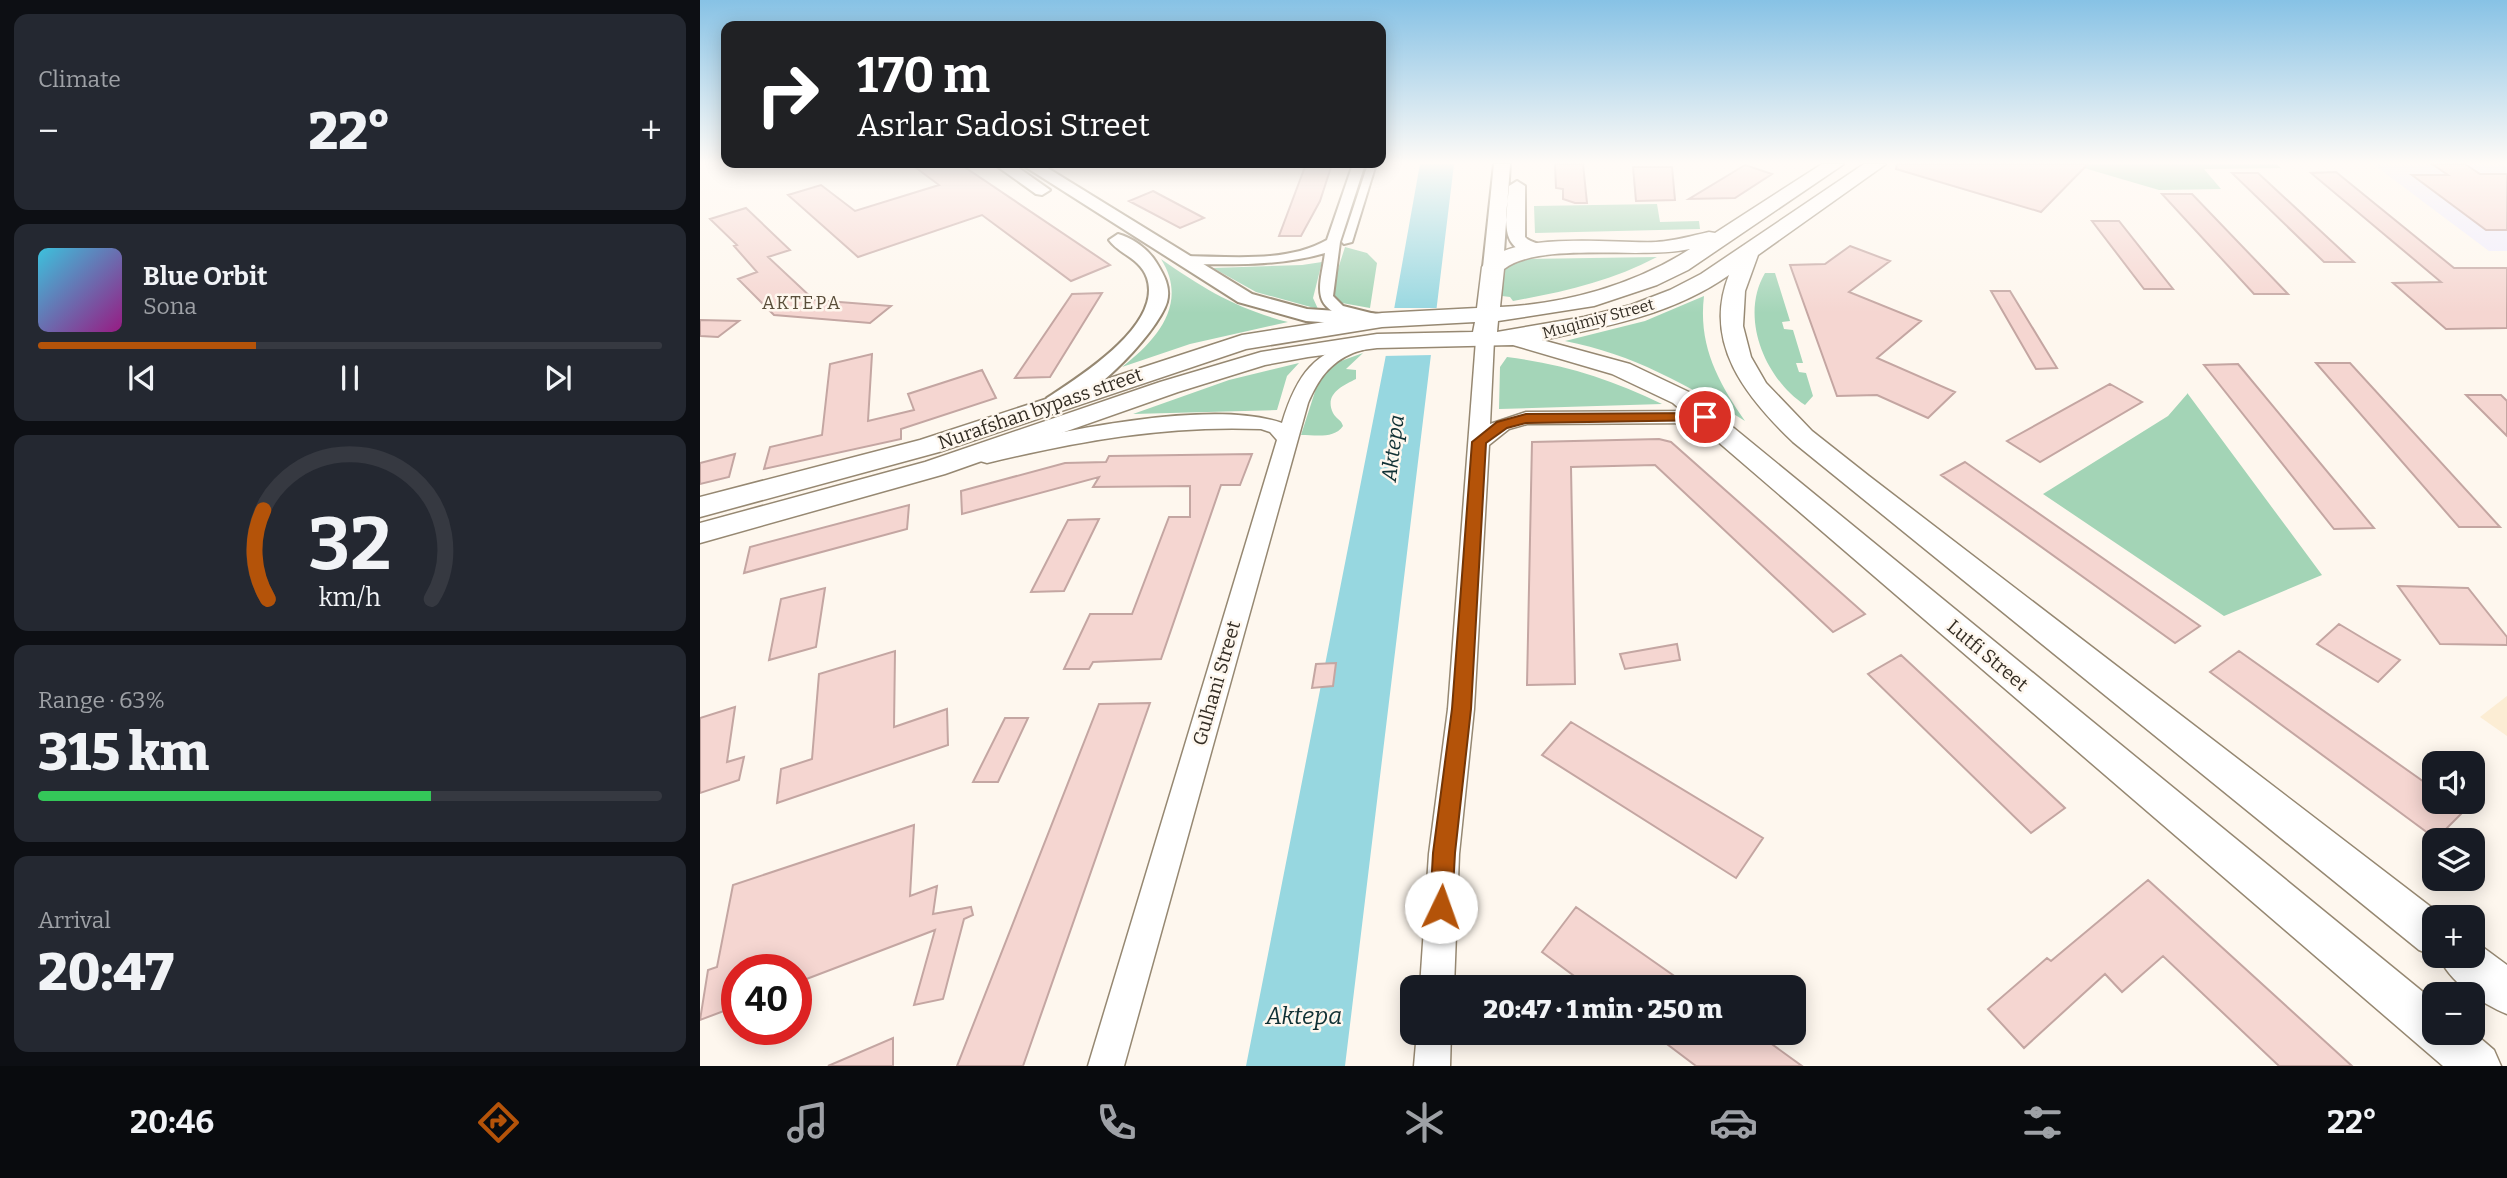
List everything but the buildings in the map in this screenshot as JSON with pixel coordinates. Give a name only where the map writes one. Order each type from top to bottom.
[{"type":"main road","points":[[1055,403],[1093,377],[1138,337],[1156,305],[1157,282],[1149,264],[1140,255],[1077,214]]},
{"type":"main road","points":[[1107,214],[1236,294],[1268,307],[1380,330]]},
{"type":"main road","points":[[1486,328],[1498,214]]},
{"type":"main road","points":[[1517,214],[1516,237],[1522,245],[1538,250]]},
{"type":"main road","name":"Muqimiy Street","points":[[1486,328],[1510,340],[1639,310],[1688,289],[1776,214]]},
{"type":"main road","name":"Muqimiy Street","points":[[1380,330],[1486,328],[1574,304],[1632,287],[1745,240],[1791,214]]},
{"type":"main road","points":[[1493,267],[1509,254],[1538,250],[1667,247],[1701,240],[1745,240],[1730,301],[1732,334],[1744,369],[1769,405],[1859,483],[2422,926]]},
{"type":"main road","name":"Nurafshan bypass street","points":[[700,507],[929,446],[1220,347],[1283,334],[1380,330]]},
{"type":"main road","name":"Nurafshan bypass street","points":[[700,533],[935,468],[1169,387],[1249,363],[1380,330]]},
{"type":"main road","name":"Lutfi Street","points":[[1510,340],[1584,357],[1639,376],[1682,398],[2422,1019]]},
{"type":"main road","points":[[2476,968],[2507,992]]},
{"type":"main road","name":"Lutfi Street","points":[[2453,1045],[2478,1066]]},
{"type":"street","points":[[1347,214],[1326,290],[1328,302],[1380,330]]},
{"type":"street","points":[[1180,260],[1303,256],[1340,242],[1352,214]]},
{"type":"street","points":[[1438,975],[1444,853],[1461,709],[1486,328]]},
{"type":"street","name":"Gulhani Street","points":[[1106,1066],[1296,408],[1310,376],[1323,362],[1380,330]]},
{"type":"street","points":[[935,468],[1120,428],[1254,422],[1278,419],[1296,408]]},
{"type":"street","points":[[1478,447],[1479,442],[1495,428],[1526,418],[1705,417]]},
{"type":"street","points":[[1254,422],[1277,428],[1287,439]]},
{"type":"street","points":[[1432,1066],[1433,1045]]},
{"type":"shaded area","points":[[2439,214],[2507,214],[2507,251],[2489,251]]},
{"type":"shaded area","points":[[2507,696],[2507,736],[2480,717]]},
{"type":"green space","points":[[1534,214],[1659,214],[1660,222],[1699,221],[1700,229],[1535,233]]},
{"type":"green space","points":[[1345,247],[1367,253],[1377,263],[1370,308],[1342,303],[1332,297],[1331,291]]},
{"type":"green space","points":[[1657,257],[1623,273],[1569,289],[1513,301],[1510,297],[1502,296],[1504,266],[1516,259]]},
{"type":"green space","points":[[1161,259],[1222,297],[1253,311],[1288,322],[1190,344],[1122,367],[1147,345],[1165,319],[1172,291],[1169,275]]},
{"type":"green space","points":[[1322,262],[1313,298],[1318,309],[1256,292],[1213,268],[1302,265]]},
{"type":"green space","points":[[1765,273],[1775,273],[1790,321],[1782,322],[1784,329],[1793,330],[1803,363],[1796,363],[1799,372],[1806,373],[1813,396],[1805,405],[1778,380],[1760,346],[1755,309],[1758,290]]},
{"type":"green space","points":[[1704,296],[1707,347],[1726,392],[1745,421],[1659,372],[1614,354],[1565,341],[1645,321]]},
{"type":"green space","points":[[1363,353],[1346,369],[1356,370],[1356,379],[1336,392],[1331,401],[1333,413],[1343,426],[1330,435],[1301,435],[1321,373],[1330,365]]},
{"type":"green space","points":[[1507,357],[1586,374],[1662,404],[1499,409],[1500,367]]},
{"type":"green space","points":[[1299,363],[1287,376],[1277,410],[1133,414],[1229,380]]},
{"type":"green space","points":[[2188,393],[2322,575],[2224,616],[2043,494],[2168,416]]},
{"type":"water","name":"Aktepa","points":[[1411,214],[1448,214],[1345,1066],[1246,1066],[1385,360]]},
{"type":"pier","points":[[1391,308],[1439,308],[1433,355],[1382,356]]},
{"type":"district","name":"AKTEPA","points":[[802,303]]},
{"type":"route","points":[[1441,907],[1444,853],[1461,709],[1479,442],[1502,425],[1526,418],[1705,417]]}]
